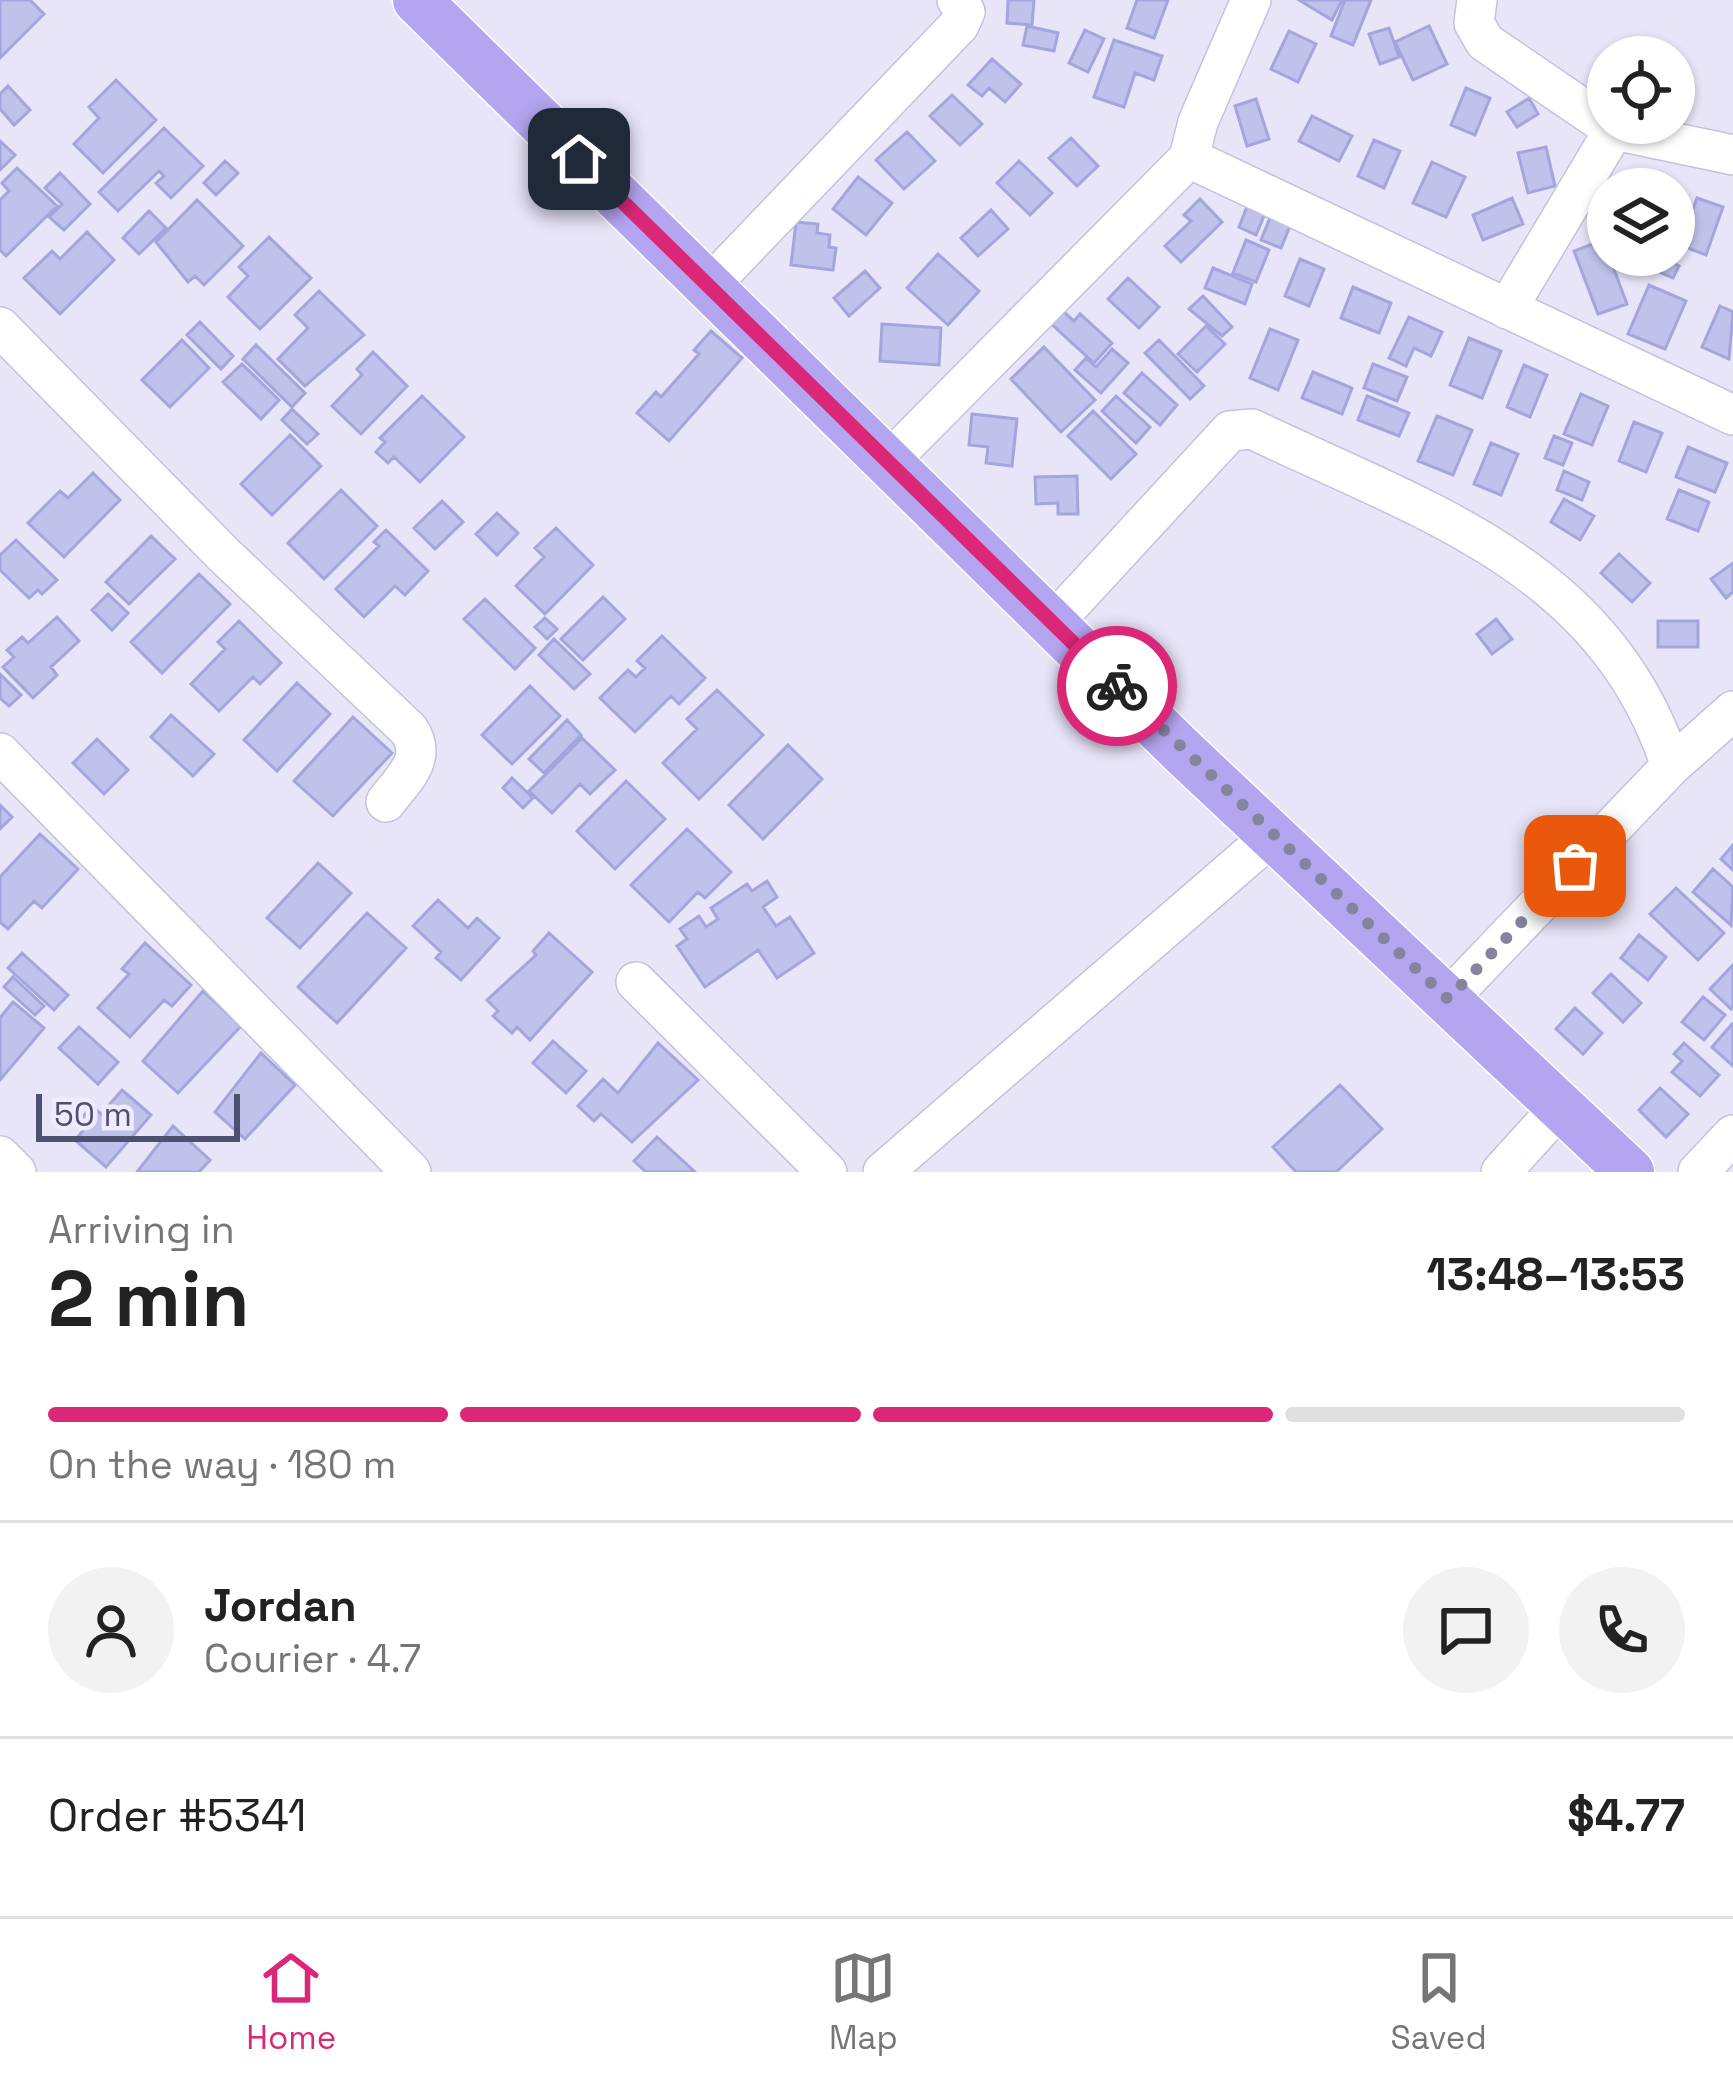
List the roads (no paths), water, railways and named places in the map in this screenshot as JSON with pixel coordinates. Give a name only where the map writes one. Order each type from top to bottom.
[{"type":"main road","points":[[417,0],[1182,752],[1630,1172]]},
{"type":"street","points":[[709,286],[959,25],[965,12],[957,0]]},
{"type":"street","points":[[889,460],[1189,158],[1198,122],[1252,0]]},
{"type":"street","points":[[1477,0],[1474,23],[1484,42],[1587,112]]},
{"type":"street","points":[[1507,309],[1606,144]]},
{"type":"street","points":[[1681,144],[1733,155]]},
{"type":"street","points":[[1189,158],[1733,415]]},
{"type":"street","points":[[0,327],[224,555],[409,730],[417,742],[417,762],[386,802]]},
{"type":"street","points":[[1054,622],[1230,431],[1252,429],[1501,548],[1598,633],[1634,677],[1671,766]]},
{"type":"street","points":[[1448,999],[1671,766],[1733,711]]},
{"type":"street","points":[[0,753],[411,1172]]},
{"type":"street","points":[[883,1172],[1274,834]]},
{"type":"street","points":[[636,982],[827,1172]]},
{"type":"street","points":[[1502,1172],[1562,1106]]},
{"type":"street","points":[[1698,1172],[1733,1135]]},
{"type":"street","points":[[0,1156],[16,1172]]}]
